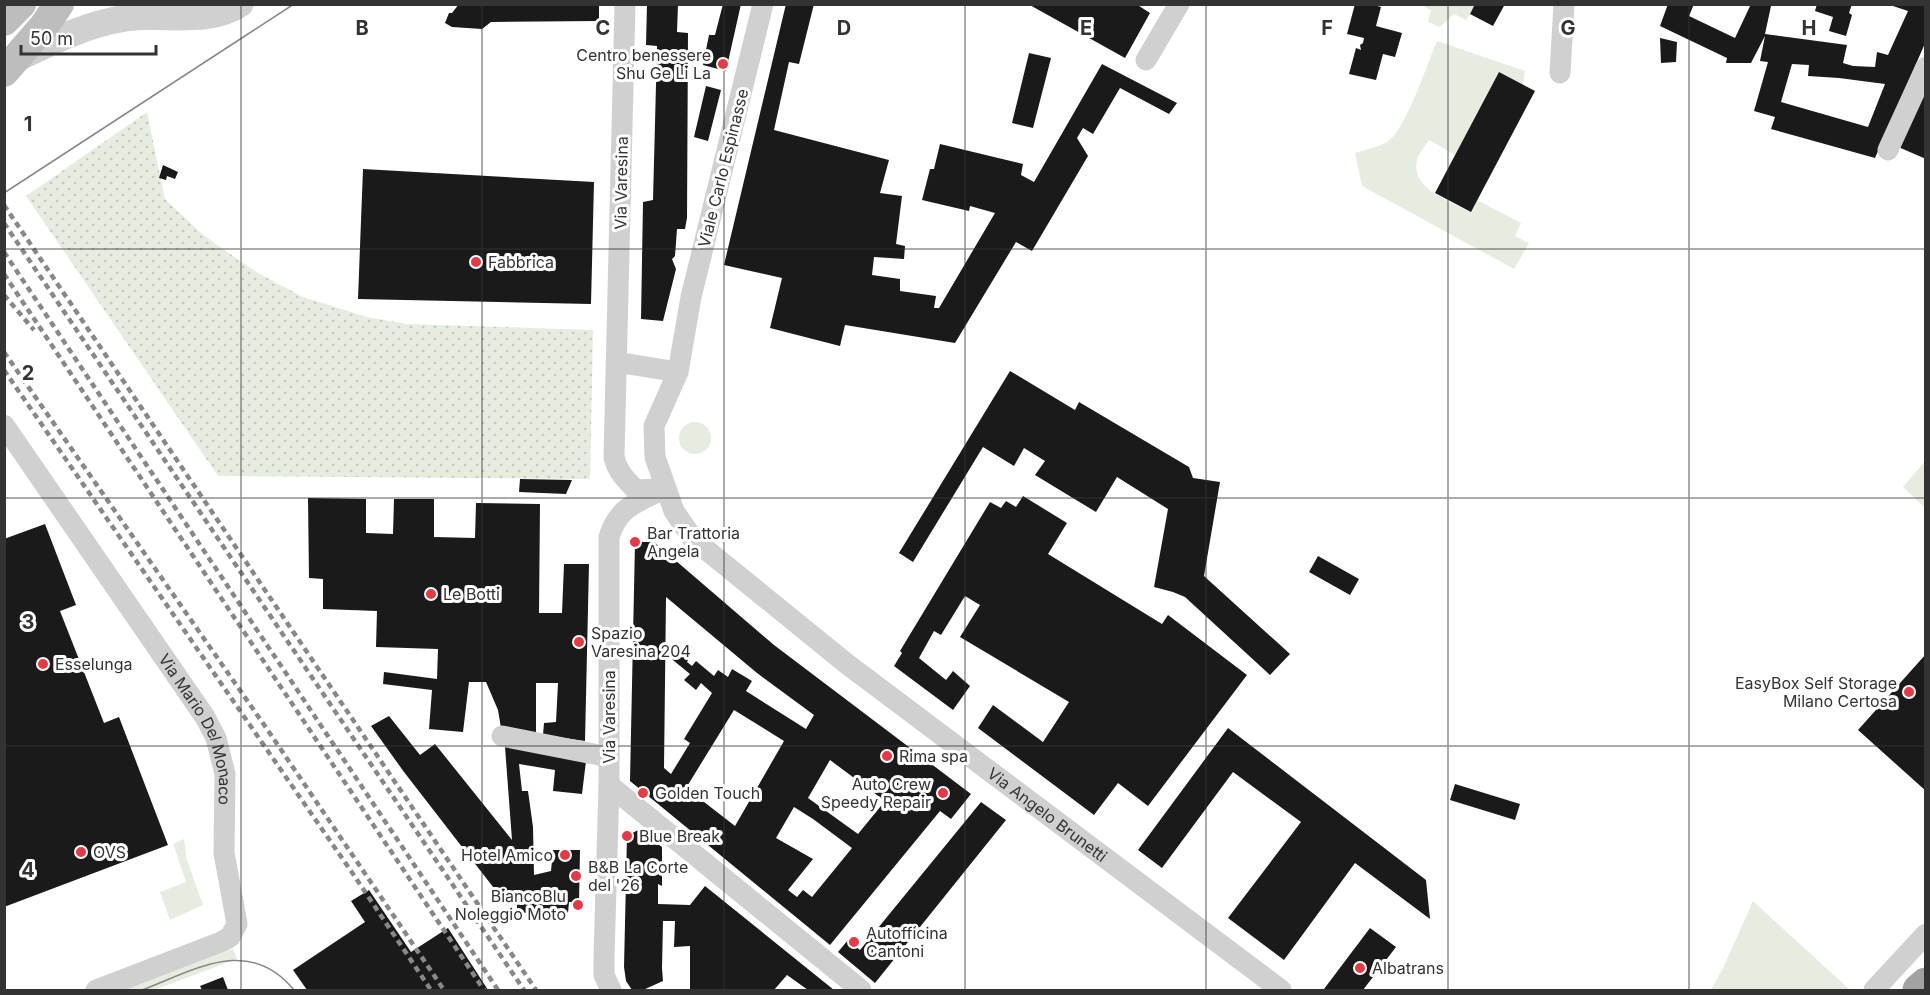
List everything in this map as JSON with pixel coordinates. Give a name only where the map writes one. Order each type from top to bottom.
[{"type":"highway","points":[[1919,990],[1926,984]]},
{"type":"main road","points":[[4,21],[21,4]]},
{"type":"main road","points":[[11,65],[59,4]]},
{"type":"street","points":[[11,65],[94,24],[129,17],[197,17],[216,14],[240,4]]},
{"type":"street","name":"Via Varesina","points":[[625,4],[614,457],[616,466],[625,480],[636,490],[665,488]]},
{"type":"street","name":"Viale Carlo Espinasse","points":[[678,372],[684,331],[763,4]]},
{"type":"street","points":[[1146,60],[1179,4]]},
{"type":"street","points":[[1560,73],[1564,4]]},
{"type":"street","points":[[1888,150],[1926,67]]},
{"type":"street","points":[[616,362],[678,372]]},
{"type":"street","name":"Via Angelo Brunetti","points":[[678,372],[654,426],[655,457],[674,511],[693,539],[792,621],[1281,990]]},
{"type":"street","name":"Via Mario Del Monaco","points":[[4,425],[205,717],[216,738],[225,774],[224,853],[237,924],[230,937],[96,990]]},
{"type":"street","name":"Via Varesina","points":[[607,983],[609,537],[613,523],[623,511],[637,501],[665,488]]},
{"type":"street","points":[[502,736],[609,757]]},
{"type":"street","points":[[609,785],[861,990]]},
{"type":"street","points":[[1874,990],[1926,934]]},
{"type":"shaded area","points":[[1420,5],[1475,5],[1466,20],[1454,14],[1440,27],[1428,22],[1431,10]]},
{"type":"shaded area","points":[[1437,41],[1525,71],[1523,85],[1499,72],[1455,155],[1429,140],[1417,160],[1416,170],[1420,179],[1434,193],[1470,212],[1477,200],[1521,223],[1515,236],[1529,243],[1514,269],[1362,186],[1355,153],[1383,144],[1394,136],[1408,111]]},
{"type":"shaded area","points":[[147,112],[165,199],[217,245],[258,273],[303,297],[367,317],[407,324],[593,330],[590,479],[218,476],[26,196]]},
{"type":"shaded area","points":[[695,422],[706,427],[711,438],[706,449],[695,454],[684,449],[679,438],[684,427]]},
{"type":"shaded area","points":[[1925,461],[1925,508],[1903,487]]},
{"type":"shaded area","points":[[184,839],[187,860],[203,905],[170,920],[160,892],[186,882],[173,844]]},
{"type":"shaded area","points":[[1753,901],[1849,989],[1711,990]]},
{"type":"shaded area","points":[[233,949],[237,959],[154,990],[125,990]]},
{"type":"building","points":[[459,4],[599,4],[599,21],[491,22],[482,29],[452,27],[445,23],[449,13],[452,13]]},
{"type":"building","points":[[647,4],[678,4],[677,32],[688,33],[687,218],[685,229],[677,229],[675,256],[672,259],[676,269],[663,321],[641,319],[643,202],[653,200],[657,46],[646,45]]},
{"type":"building","points":[[723,4],[741,4],[726,71],[703,65],[709,35],[715,35]]},
{"type":"building","points":[[786,4],[814,4],[799,64],[789,62],[774,130],[889,160],[880,193],[902,196],[896,244],[905,246],[904,259],[874,257],[872,275],[900,279],[900,291],[936,296],[934,308],[939,308],[995,213],[970,206],[969,211],[922,200],[930,169],[934,169],[940,144],[1023,164],[1021,175],[1034,182],[1102,64],[1177,103],[1169,114],[1120,88],[1093,134],[1083,128],[1077,138],[1088,156],[1032,251],[1016,242],[955,343],[845,325],[840,346],[770,328],[782,278],[724,265]]},
{"type":"building","points":[[1028,4],[1136,4],[1150,13],[1125,58]]},
{"type":"building","points":[[1355,4],[1381,7],[1376,26],[1402,33],[1395,57],[1383,54],[1376,80],[1349,74],[1356,48],[1361,50],[1360,45],[1364,38],[1347,34]]},
{"type":"building","points":[[1475,4],[1505,4],[1493,26],[1470,14]]},
{"type":"building","points":[[1668,4],[1694,4],[1689,16],[1735,38],[1751,4],[1768,4],[1771,6],[1765,34],[1847,45],[1843,63],[1875,67],[1877,52],[1888,55],[1908,11],[1887,4],[1926,4],[1926,41],[1875,158],[1771,129],[1775,117],[1754,111],[1768,62],[1760,61],[1765,36],[1751,63],[1726,63],[1727,58],[1660,26]],"holes":[[[1792,64],[1809,65],[1808,76],[1885,84],[1868,127],[1781,102]]]},
{"type":"building","points":[[1817,4],[1852,4],[1849,13],[1852,15],[1846,36],[1829,31],[1833,17],[1815,11]]},
{"type":"building","points":[[1660,38],[1677,42],[1676,62],[1661,63]]},
{"type":"building","points":[[1029,53],[1051,58],[1033,128],[1012,123]]},
{"type":"building","points":[[1499,72],[1535,91],[1471,212],[1435,193]]},
{"type":"building","points":[[706,86],[721,90],[708,141],[694,137]]},
{"type":"building","points":[[1926,86],[1926,159],[1896,146]]},
{"type":"building","points":[[163,165],[178,172],[175,179],[167,176],[166,180],[159,178]]},
{"type":"building","name":"Fabbrica","points":[[363,169],[594,182],[591,304],[358,299]]},
{"type":"building","points":[[1010,371],[1075,410],[1079,402],[1189,467],[1193,478],[1220,482],[1204,576],[1290,654],[1270,675],[1185,597],[1154,587],[1168,509],[1117,477],[1096,512],[1035,475],[1045,461],[1024,448],[1014,466],[983,447],[913,562],[899,553]]},
{"type":"building","points":[[520,479],[572,480],[566,494],[519,492]]},
{"type":"building","points":[[1023,496],[1067,523],[1048,554],[1162,624],[1168,615],[1247,675],[1148,806],[1118,783],[1094,815],[978,728],[993,705],[1043,742],[1069,702],[960,637],[980,605],[965,596],[941,635],[934,631],[919,658],[946,680],[953,671],[970,686],[953,710],[894,666],[902,653],[900,651],[990,502],[1001,508],[1006,501],[1016,507]]},
{"type":"building","name":"Le Botti","points":[[308,498],[366,499],[366,533],[393,534],[394,499],[434,499],[434,537],[475,538],[476,503],[540,504],[539,613],[562,613],[564,564],[589,564],[585,741],[543,735],[544,723],[556,722],[558,683],[536,683],[536,733],[501,728],[498,710],[486,682],[469,682],[463,732],[429,729],[432,690],[383,684],[384,672],[437,679],[438,649],[376,647],[377,611],[323,609],[323,579],[309,578]]},
{"type":"building","name":"Esselunga","points":[[45,524],[76,605],[60,611],[104,723],[119,717],[168,845],[4,907],[4,539]]},
{"type":"building","points":[[635,542],[654,542],[774,645],[971,794],[951,819],[940,811],[830,945],[630,781]],"holes":[[[666,597],[757,673],[814,715],[806,729],[746,691],[752,681],[732,669],[728,677],[718,670],[714,676],[696,661],[692,666],[674,648],[668,656],[690,674],[684,680],[696,690],[701,683],[712,693],[684,739],[690,743],[671,774],[664,768]],[[734,710],[784,741],[735,826],[686,788]],[[830,760],[885,801],[858,834],[808,798]],[[794,807],[852,848],[812,897],[803,890],[797,897],[788,890],[813,859],[776,838]]]},
{"type":"building","points":[[1318,556],[1359,579],[1350,595],[1309,572]]},
{"type":"building","name":"EasyBox Self Storage Milano Certosa","points":[[1926,654],[1926,791],[1858,730]]},
{"type":"building","points":[[389,716],[420,755],[435,744],[512,840],[505,747],[586,761],[582,794],[553,791],[555,770],[519,764],[522,791],[528,791],[533,827],[534,875],[551,871],[553,850],[580,850],[579,902],[569,902],[568,913],[517,913],[517,904],[507,905],[371,726]]},
{"type":"building","points":[[1228,728],[1426,880],[1430,919],[1355,863],[1284,960],[1228,918],[1301,822],[1233,772],[1162,868],[1138,850]]},
{"type":"building","points":[[1455,784],[1520,804],[1515,820],[1450,800]]},
{"type":"building","points":[[981,802],[1006,820],[875,983],[838,952],[848,940],[860,950]]},
{"type":"building","points":[[638,830],[662,847],[662,886],[658,884],[658,904],[690,905],[705,886],[834,990],[808,990],[787,975],[774,990],[690,990],[690,946],[674,947],[675,921],[663,921],[663,981],[643,990],[632,990],[626,981],[624,967],[627,836]]},
{"type":"building","points":[[369,890],[411,952],[448,928],[488,990],[307,990],[293,970],[365,922],[351,901]]},
{"type":"building","name":"Albatrans","points":[[1370,928],[1396,947],[1363,990],[1325,990],[1324,989]]},
{"type":"building","points":[[223,977],[228,990],[202,990],[200,986]]},
{"type":"tram line","points":[[4,193],[294,4]]},
{"type":"tram line","points":[[142,990],[202,967],[221,962],[240,961],[259,964],[277,973],[294,990]]},
{"type":"railway","points":[[4,205],[536,990]]},
{"type":"railway","points":[[4,223],[524,990]]},
{"type":"railway","points":[[4,252],[498,990]]},
{"type":"railway","points":[[4,274],[484,990]]},
{"type":"railway","points":[[4,295],[34,330]]},
{"type":"railway","points":[[4,352],[267,729],[444,990]]},
{"type":"railway","points":[[4,370],[431,990]]},
{"type":"place","name":"Centro benessere Shu Ge Li La","points":[[723,64]]},
{"type":"place","name":"Fabbrica","points":[[476,262]]},
{"type":"place","name":"Bar Trattoria Angela","points":[[635,542]]},
{"type":"place","name":"Le Botti","points":[[431,594]]},
{"type":"place","name":"Spazio Varesina 204","points":[[579,642]]},
{"type":"place","name":"Esselunga","points":[[43,664]]},
{"type":"place","name":"EasyBox Self Storage Milano Certosa","points":[[1909,692]]},
{"type":"place","name":"Rima spa","points":[[887,756]]},
{"type":"place","name":"Golden Touch","points":[[643,793]]},
{"type":"place","name":"Auto Crew Speedy Repair","points":[[943,793]]},
{"type":"place","name":"Blue Break","points":[[627,836]]},
{"type":"place","name":"OVS","points":[[81,852]]},
{"type":"place","name":"Hotel Amico","points":[[565,855]]},
{"type":"place","name":"B&B La Corte del '26","points":[[576,876]]},
{"type":"place","name":"BiancoBlu Noleggio Moto","points":[[578,905]]},
{"type":"place","name":"Autofficina Cantoni","points":[[854,942]]},
{"type":"place","name":"Albatrans","points":[[1360,968]]}]
